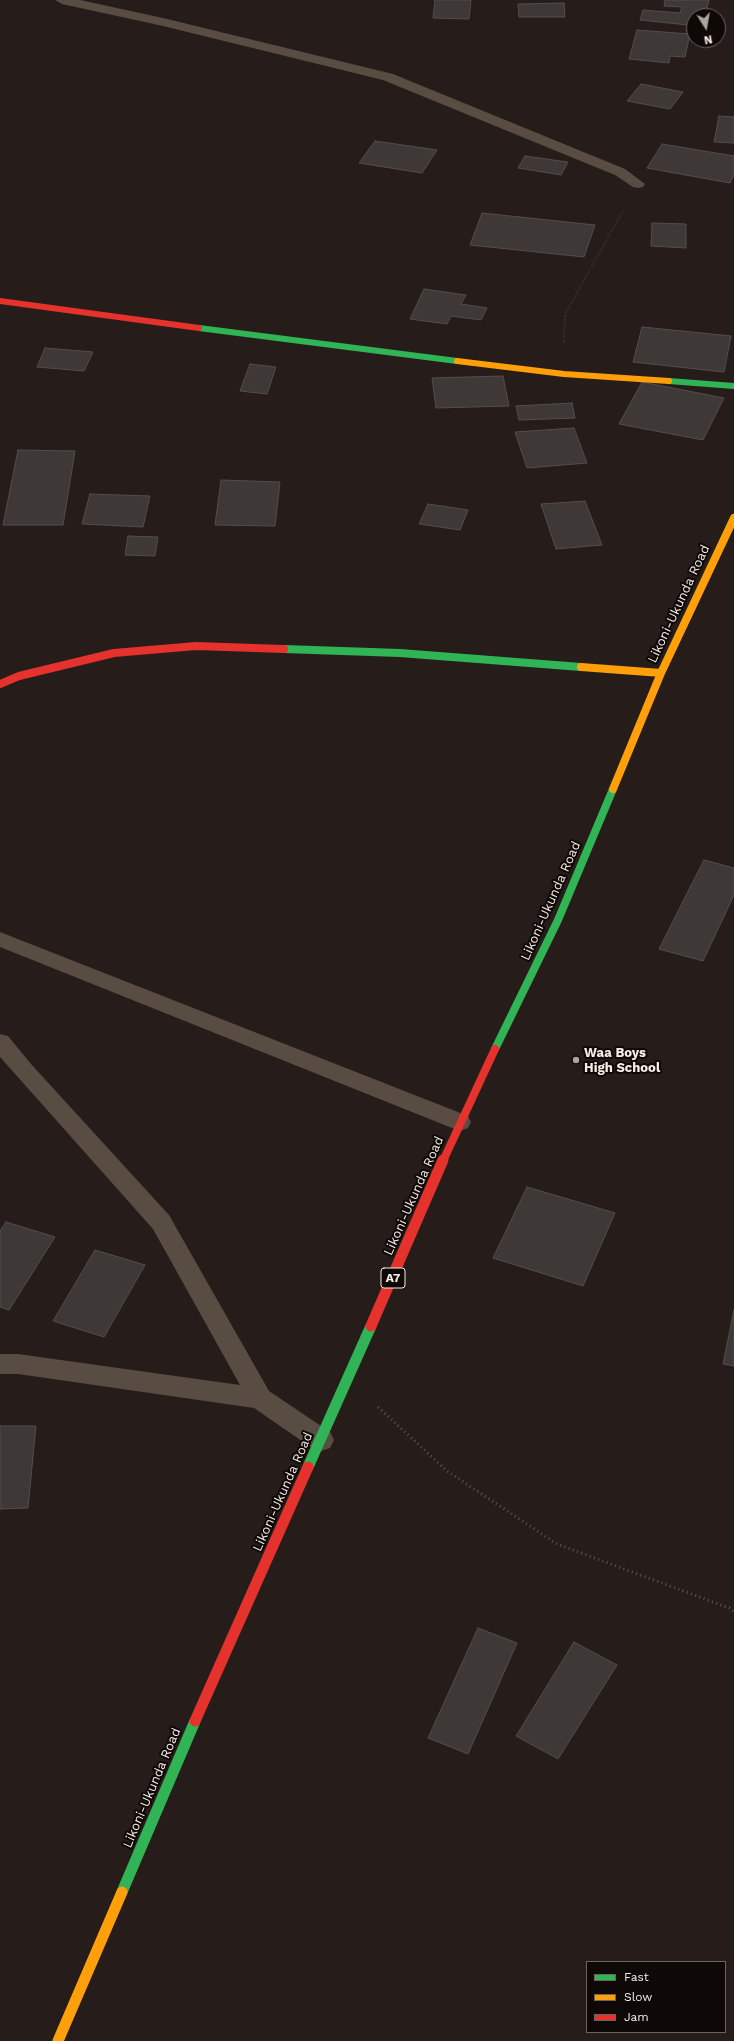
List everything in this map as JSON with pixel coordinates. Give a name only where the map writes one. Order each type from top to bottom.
[{"type":"main road","points":[[0,302],[291,341],[564,374],[734,386]]},
{"type":"main road","name":"Likoni-Ukunda Road","points":[[58,2041],[208,1690],[348,1379],[460,1122],[558,920],[661,673],[734,518]]},
{"type":"main road","points":[[0,684],[19,676],[114,653],[196,646],[400,653],[661,673]]},
{"type":"street","points":[[62,0],[163,22],[388,77],[620,172],[638,184]]},
{"type":"street","points":[[0,939],[460,1122]]},
{"type":"street","points":[[0,1042],[23,1070],[161,1222],[260,1398],[320,1440]]},
{"type":"street","points":[[0,1364],[18,1364],[260,1398]]},
{"type":"path","points":[[564,374],[565,314],[638,184]]},
{"type":"path","points":[[348,1379],[447,1471],[557,1544],[729,1608],[734,1612]]},
{"type":"building","points":[[435,0],[471,0],[469,19],[433,18]]},
{"type":"building","points":[[665,0],[709,0],[707,8],[686,8],[686,25],[640,20],[643,10],[680,13],[682,7],[664,6]]},
{"type":"building","points":[[564,3],[565,17],[519,17],[518,4]]},
{"type":"building","points":[[637,30],[686,34],[687,48],[685,57],[670,56],[669,63],[629,59]]},
{"type":"building","points":[[641,84],[683,92],[670,109],[627,101]]},
{"type":"building","points":[[719,116],[734,117],[734,143],[714,142]]},
{"type":"building","points":[[375,141],[437,150],[422,173],[359,163]]},
{"type":"building","points":[[662,144],[734,156],[734,175],[730,183],[647,168]]},
{"type":"building","points":[[525,156],[568,162],[561,175],[518,168]]},
{"type":"building","points":[[482,213],[595,225],[584,257],[470,245]]},
{"type":"building","points":[[652,223],[686,224],[686,248],[651,246]]},
{"type":"building","points":[[424,289],[466,295],[461,304],[487,308],[481,320],[451,316],[447,324],[410,319]]},
{"type":"building","points":[[642,327],[731,336],[724,372],[633,362]]},
{"type":"building","points":[[45,348],[93,352],[84,371],[37,367]]},
{"type":"building","points":[[250,364],[276,367],[267,394],[240,391]]},
{"type":"building","points":[[503,376],[509,406],[436,408],[432,378]]},
{"type":"building","points":[[642,382],[724,398],[703,440],[619,424]]},
{"type":"building","points":[[572,403],[575,418],[519,420],[516,406]]},
{"type":"building","points":[[574,428],[587,463],[527,468],[515,432]]},
{"type":"building","points":[[18,450],[75,451],[63,525],[3,525]]},
{"type":"building","points":[[221,480],[280,482],[275,526],[215,525]]},
{"type":"building","points":[[90,494],[150,496],[143,527],[82,524]]},
{"type":"building","points":[[585,501],[602,545],[556,549],[541,504]]},
{"type":"building","points":[[428,504],[468,510],[460,530],[419,524]]},
{"type":"building","points":[[128,536],[158,537],[155,556],[125,555]]},
{"type":"building","points":[[704,860],[734,868],[734,895],[703,961],[659,949]]},
{"type":"building","points":[[527,1187],[615,1213],[583,1286],[493,1258]]},
{"type":"building","points":[[6,1222],[55,1237],[9,1310],[0,1307],[0,1231]]},
{"type":"building","points":[[95,1250],[145,1265],[104,1337],[53,1321]]},
{"type":"building","points":[[734,1310],[734,1366],[723,1364]]},
{"type":"building","points":[[0,1426],[36,1426],[28,1508],[0,1509]]},
{"type":"building","points":[[478,1628],[517,1643],[468,1754],[428,1738]]},
{"type":"building","points":[[574,1642],[617,1665],[558,1759],[516,1736]]},
{"type":"traffic: fast","points":[[199,328],[457,361]]},
{"type":"traffic: fast","points":[[669,381],[734,386]]},
{"type":"traffic: fast","points":[[284,649],[400,653],[581,667]]},
{"type":"traffic: fast","points":[[495,1049],[558,920],[613,789]]},
{"type":"traffic: fast","points":[[308,1467],[371,1326]]},
{"type":"traffic: fast","points":[[122,1892],[195,1721]]},
{"type":"traffic: slow","points":[[457,361],[564,374],[669,381]]},
{"type":"traffic: slow","points":[[613,789],[661,673],[734,518]]},
{"type":"traffic: slow","points":[[581,667],[661,673]]},
{"type":"traffic: slow","points":[[58,2041],[122,1892]]},
{"type":"traffic: jam","points":[[0,301],[199,328]]},
{"type":"traffic: jam","points":[[0,684],[19,676],[114,653],[196,646],[284,649]]},
{"type":"traffic: jam","points":[[371,1326],[460,1122],[495,1049]]},
{"type":"traffic: jam","points":[[195,1721],[308,1467]]},
{"type":"place","name":"Waa Boys High School","points":[[576,1060]]}]
